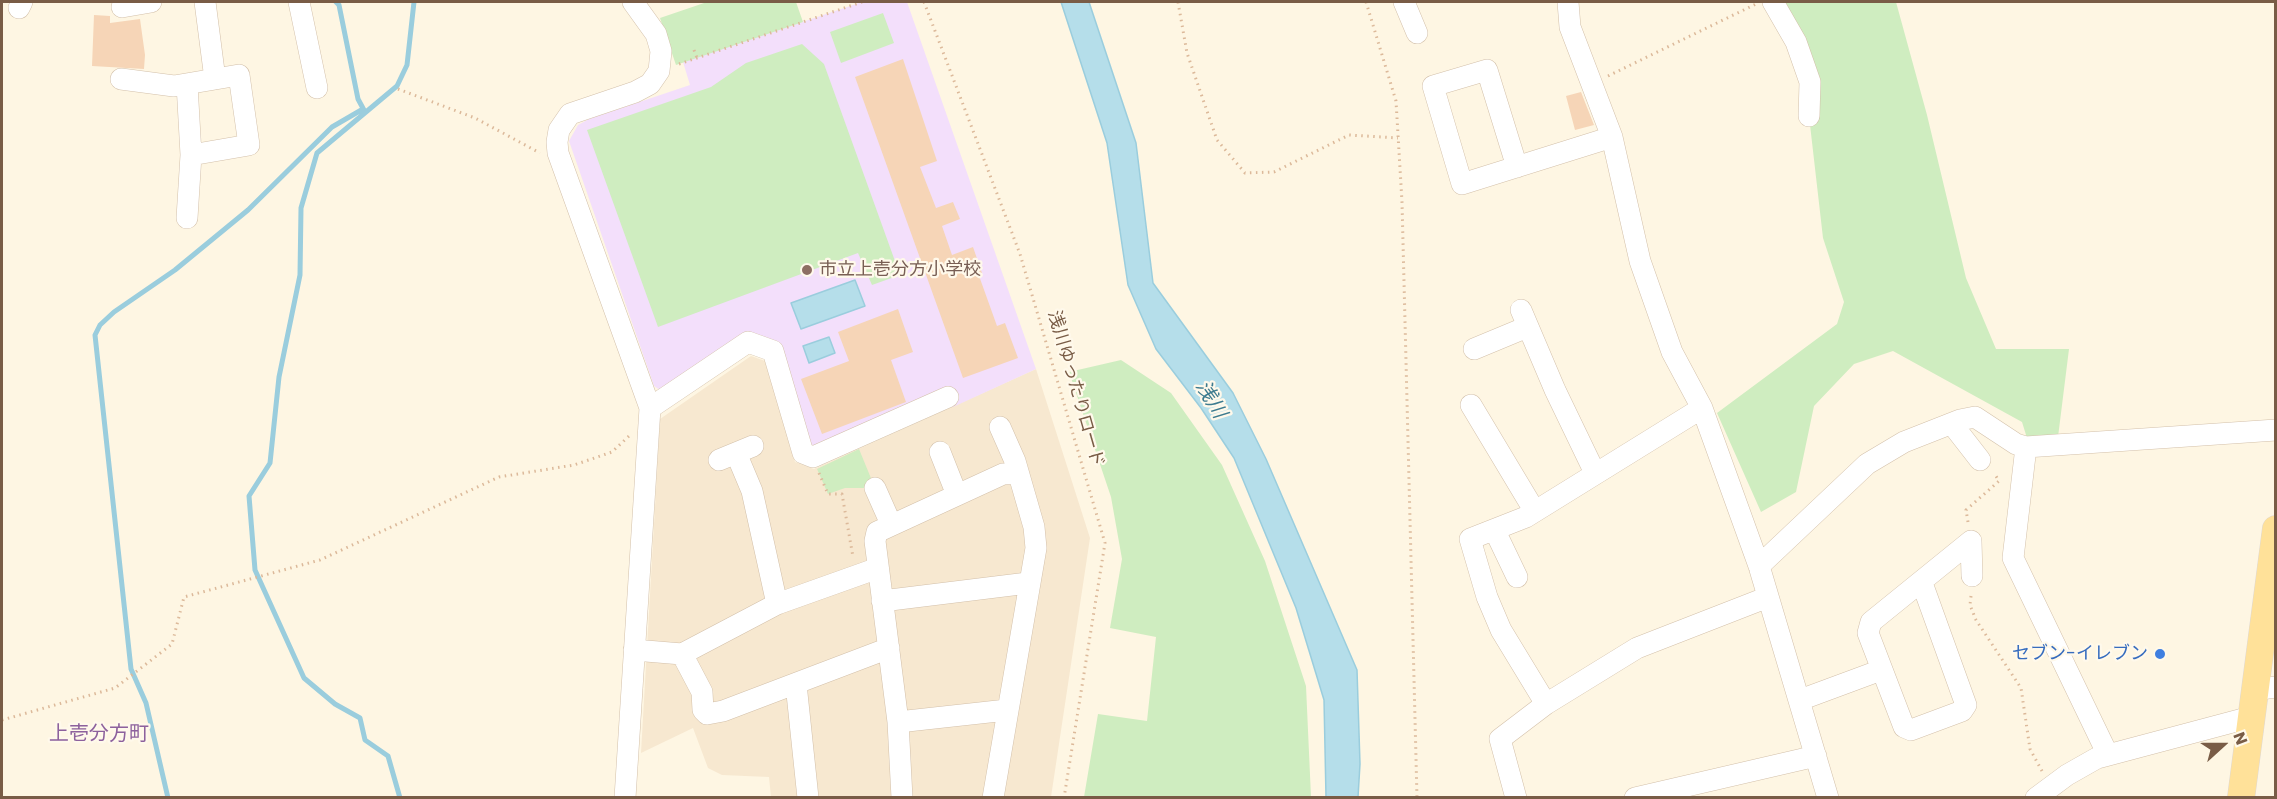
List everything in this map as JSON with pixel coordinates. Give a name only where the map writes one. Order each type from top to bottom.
[{"type":"main road","points":[[2241,798],[2251,717],[2264,688],[2276,529]]},
{"type":"street","points":[[122,7],[151,2]]},
{"type":"street","points":[[205,2],[215,79]]},
{"type":"street","points":[[299,2],[317,88]]},
{"type":"street","points":[[625,798],[650,408],[558,153],[559,130],[570,114],[635,92],[650,84],[662,63],[656,34],[633,2]]},
{"type":"street","points":[[1404,2],[1417,33]]},
{"type":"street","points":[[1568,2],[1570,27],[1612,138],[1640,261],[1672,352],[1702,408],[1759,566],[1828,798]]},
{"type":"street","points":[[1773,2],[1796,42],[1810,82],[1809,116]]},
{"type":"street","points":[[1517,167],[1487,70],[1433,86],[1462,184],[1612,138]]},
{"type":"street","points":[[122,79],[174,86],[239,75],[249,145],[191,154]]},
{"type":"street","points":[[187,84],[191,154],[187,218]]},
{"type":"street","points":[[1474,349],[1524,319],[1596,473]]},
{"type":"street","points":[[650,408],[748,342],[773,351],[803,453],[813,457],[948,397]]},
{"type":"street","points":[[1471,405],[1534,510]]},
{"type":"street","points":[[1546,704],[1501,630],[1487,597],[1470,539],[1495,531],[1534,510],[1702,408]]},
{"type":"street","points":[[1759,566],[1867,464],[1904,442],[1975,417],[2016,444],[2026,447],[2276,430]]},
{"type":"street","points":[[1952,424],[1980,460]]},
{"type":"street","points":[[993,798],[1028,583],[1036,548],[1034,527],[1000,427]]},
{"type":"street","points":[[2026,447],[2013,558],[2108,755]]},
{"type":"street","points":[[940,452],[957,495]]},
{"type":"street","points":[[736,453],[752,491],[777,604]]},
{"type":"street","points":[[902,798],[898,722],[875,541],[877,532],[1003,474],[1017,473]]},
{"type":"street","points":[[875,488],[891,524]]},
{"type":"street","points":[[1495,531],[1517,577]]},
{"type":"street","points":[[1971,541],[1972,576]]},
{"type":"street","points":[[1922,583],[1966,705],[1962,711],[1911,730],[1904,728],[1886,677],[1881,670],[1868,633],[1871,622],[1971,541]]},
{"type":"street","points":[[634,650],[682,654],[777,604],[878,568]]},
{"type":"street","points":[[882,601],[1028,583]]},
{"type":"street","points":[[1516,798],[1500,739],[1546,704],[1637,648],[1768,597]]},
{"type":"street","points":[[682,654],[702,692],[703,710],[707,714],[723,711],[889,648]]},
{"type":"street","points":[[1800,700],[1881,670]]},
{"type":"street","points":[[796,684],[808,798]]},
{"type":"street","points":[[898,722],[1007,710]]},
{"type":"street","points":[[2043,792],[2087,763],[2108,755],[2251,717]]},
{"type":"street","points":[[1635,798],[1816,756]]},
{"type":"path","points":[[662,63],[676,65],[862,2]]},
{"type":"path","name":"浅川ゆったりロード","points":[[924,2],[1020,254],[1105,543],[1064,798]]},
{"type":"path","points":[[1178,2],[1187,53],[1217,141],[1245,173],[1274,172],[1349,135],[1398,138]]},
{"type":"path","points":[[1366,2],[1396,101],[1402,202],[1417,798]]},
{"type":"path","points":[[1592,84],[1760,2]]},
{"type":"path","points":[[694,50],[697,58]]},
{"type":"path","points":[[398,89],[475,118],[552,160],[561,162]]},
{"type":"path","points":[[2,720],[115,688],[127,680],[172,644],[184,597],[320,560],[499,477],[574,465],[612,452],[627,437],[636,432]]},
{"type":"path","points":[[813,457],[828,494],[842,494],[855,575]]},
{"type":"path","points":[[1971,541],[1966,510],[1999,481],[1986,462],[1980,460]]},
{"type":"path","points":[[1972,576],[1970,605],[1976,621],[2021,688],[2030,749],[2043,792]]},
{"type":"shaded area","name":"市立上壱分方小学校","points":[[862,2],[907,2],[1036,369],[953,407],[949,398],[813,457],[773,352],[755,343],[660,390],[654,386],[569,141],[578,125],[589,119],[690,85],[683,62]]},
{"type":"shaded area","points":[[751,356],[765,361],[795,462],[814,469],[1036,369],[1090,538],[1051,797],[771,797],[769,777],[722,775],[708,768],[693,728],[641,753],[660,419]]},
{"type":"green space","points":[[707,2],[796,2],[803,22],[676,65],[660,18]]},
{"type":"green space","points":[[1773,2],[1896,2],[1927,115],[1966,278],[1996,349],[2069,349],[2058,437],[2027,438],[2022,422],[1893,351],[1854,364],[1814,406],[1796,492],[1761,512],[1717,413],[1837,324],[1844,302],[1823,238],[1809,116],[1810,82]]},
{"type":"green space","points":[[883,13],[894,43],[841,63],[830,32]]},
{"type":"green space","points":[[802,44],[824,64],[900,275],[872,285],[858,253],[658,327],[587,130],[711,87],[746,63]]},
{"type":"green space","points":[[1121,360],[1171,393],[1222,465],[1265,561],[1306,686],[1311,797],[1084,797],[1098,714],[1147,721],[1156,637],[1110,628],[1122,559],[1111,497],[1069,372]]},
{"type":"green space","points":[[859,449],[875,488],[845,488],[828,494],[817,469]]},
{"type":"water","name":"浅川","points":[[1061,2],[1089,2],[1136,143],[1153,283],[1233,393],[1266,459],[1357,670],[1360,764],[1358,797],[1326,797],[1324,700],[1296,608],[1234,458],[1201,408],[1156,349],[1128,285],[1107,143]]},
{"type":"water","points":[[855,280],[865,306],[801,329],[791,303]]},
{"type":"water","points":[[829,337],[835,353],[809,363],[803,346]]},
{"type":"building","points":[[94,15],[110,16],[110,23],[140,19],[145,55],[144,69],[92,66]]},
{"type":"building","points":[[903,59],[937,161],[920,167],[936,208],[953,202],[960,219],[942,226],[952,255],[973,247],[982,273],[978,273],[997,326],[1005,323],[1018,358],[963,378],[855,77]]},
{"type":"building","points":[[1581,92],[1594,125],[1575,130],[1566,96]]},
{"type":"building","points":[[898,309],[913,352],[891,360],[906,402],[822,434],[801,379],[849,361],[838,332]]},
{"type":"waterway","points":[[336,2],[339,5],[358,99],[365,112]]},
{"type":"waterway","points":[[400,798],[388,756],[365,740],[360,718],[335,704],[304,678],[255,570],[249,496],[270,463],[279,377],[300,275],[301,208],[317,153],[397,86],[407,65],[414,2]]},
{"type":"waterway","points":[[168,798],[146,703],[131,669],[95,335],[100,325],[114,312],[175,270],[248,210],[332,127],[363,109]]},
{"type":"place","name":"市立上壱分方小学校","points":[[807,270]]},
{"type":"place","name":"セブン-イレブン","points":[[2160,654]]},
{"type":"district","name":"上壱分方町","points":[[99,735]]}]
